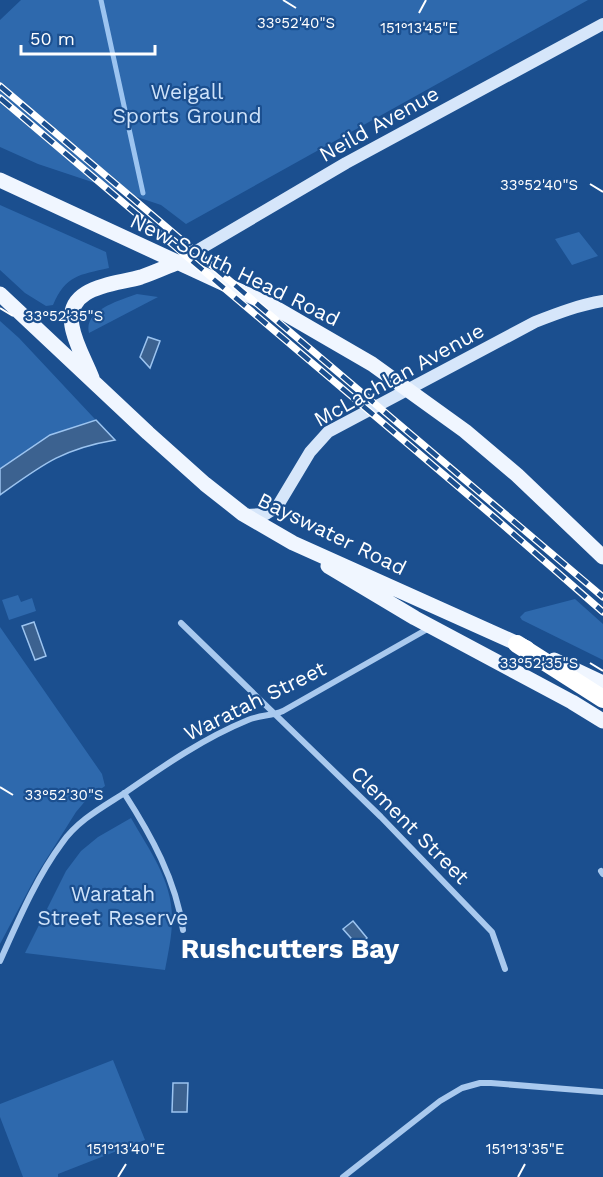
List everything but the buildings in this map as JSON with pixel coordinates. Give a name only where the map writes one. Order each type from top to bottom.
[{"type":"highway","points":[[517,644],[603,699]]},
{"type":"main road","name":"Neild Avenue","points":[[176,263],[346,163],[603,24]]},
{"type":"main road","name":"New South Head Road","points":[[0,180],[272,306],[362,358],[474,438],[568,522],[603,557]]},
{"type":"main road","points":[[95,383],[72,326],[72,314],[79,299],[96,287],[142,277],[176,263]]},
{"type":"main road","name":"Bayswater Road","points":[[0,294],[205,484],[243,514],[293,543],[603,683]]},
{"type":"main road","name":"McLachlan Avenue","points":[[243,514],[263,515],[274,510],[310,452],[323,436],[536,322],[559,312],[603,302]]},
{"type":"main road","points":[[568,522],[603,547]]},
{"type":"main road","points":[[293,543],[336,572],[603,721]]},
{"type":"street","name":"Clement Street","points":[[181,623],[381,817],[492,932],[505,969]]},
{"type":"street","name":"Waratah Street","points":[[0,961],[48,864],[62,843],[85,819],[220,732],[250,718],[274,715],[432,627]]},
{"type":"street","points":[[543,687],[603,726]]},
{"type":"street","points":[[124,793],[143,823],[168,875],[179,906],[183,930]]},
{"type":"street","points":[[343,1177],[440,1101],[462,1088],[480,1083],[499,1083],[603,1092]]},
{"type":"green space","name":"Weigall Sports Ground","points":[[21,0],[588,0],[186,224],[161,205],[38,164],[0,147],[0,20]]},
{"type":"green space","points":[[0,205],[106,252],[109,268],[75,278],[63,288],[53,305],[46,306],[25,293],[0,270]]},
{"type":"green space","points":[[579,232],[598,256],[572,265],[555,239]]},
{"type":"green space","points":[[137,294],[158,297],[89,333],[89,325],[97,312]]},
{"type":"green space","points":[[0,321],[19,338],[108,433],[57,441],[0,489]]},
{"type":"green space","points":[[18,595],[21,602],[32,598],[36,611],[9,620],[2,600]]},
{"type":"green space","points":[[575,599],[603,624],[603,660],[520,617],[525,612]]},
{"type":"green space","points":[[0,627],[102,774],[105,786],[87,799],[76,812],[37,874],[0,944]]},
{"type":"green space","name":"Waratah Street Reserve","points":[[131,818],[159,866],[169,892],[172,926],[165,970],[25,953],[66,871],[81,851],[98,837]]},
{"type":"green space","points":[[113,1060],[145,1140],[58,1174],[58,1177],[23,1177],[0,1117],[0,1104]]},
{"type":"shaded area","points":[[148,337],[160,341],[150,368],[140,357]]},
{"type":"shaded area","points":[[96,420],[115,440],[66,453],[28,475],[0,495],[0,469],[50,435]]},
{"type":"shaded area","points":[[34,622],[46,656],[35,660],[22,626]]},
{"type":"shaded area","points":[[353,921],[367,938],[358,946],[343,929]]},
{"type":"shaded area","points":[[173,1083],[188,1083],[187,1112],[172,1112]]},
{"type":"waterway","points":[[101,0],[143,193]]},
{"type":"railway","points":[[0,86],[603,597]]},
{"type":"railway","points":[[0,98],[603,612]]},
{"type":"district","name":"Rushcutters Bay","points":[[290,949]]}]
